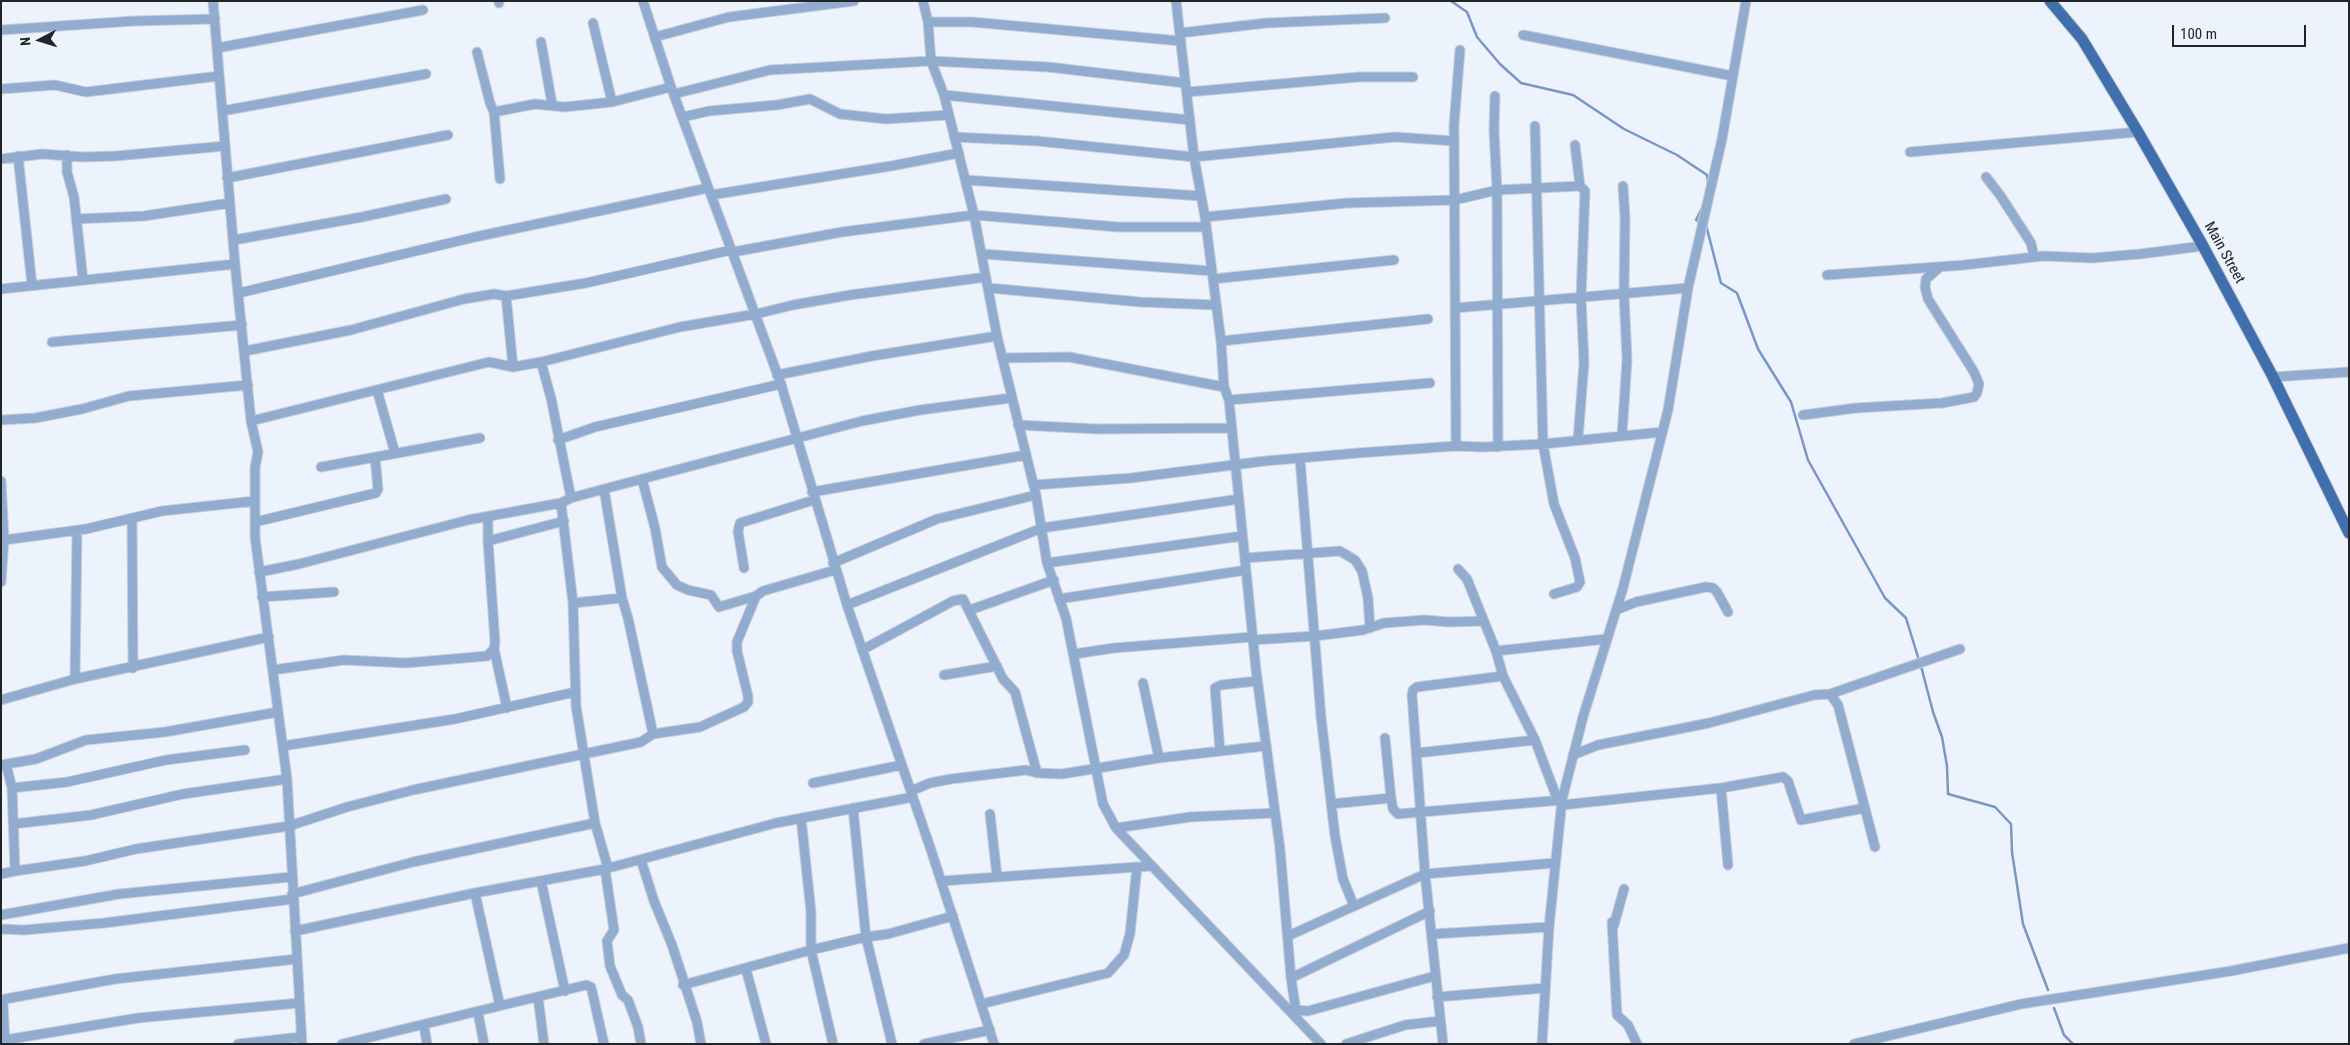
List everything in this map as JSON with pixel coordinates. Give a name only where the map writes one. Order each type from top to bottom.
[{"type":"main road","name":"Main Street","points":[[2050,1],[2082,39],[2138,132],[2273,378],[2349,533]]},
{"type":"street","points":[[213,1],[235,264],[251,421],[258,452],[255,468],[255,522],[259,572],[287,779],[301,1040],[238,1044]]},
{"type":"street","points":[[643,1],[672,91],[779,379],[846,605],[942,881],[994,1044]]},
{"type":"street","points":[[655,37],[729,18],[854,1]]},
{"type":"street","points":[[923,1],[928,22],[931,61],[944,95],[966,180],[983,254],[997,336],[1035,490],[1048,563],[1058,599],[1066,618],[1074,654],[1103,804],[1116,828],[1297,1014],[1321,1044]]},
{"type":"street","points":[[1176,1],[1194,157],[1205,217],[1221,341],[1224,387],[1229,400],[1237,465],[1252,638],[1276,813],[1291,978],[1297,1014]]},
{"type":"street","points":[[1542,1044],[1549,927],[1561,802],[1646,503],[1671,392],[1688,288],[1719,154],[1746,1]]},
{"type":"street","points":[[217,48],[424,10]]},
{"type":"street","points":[[1,30],[134,21],[214,18]]},
{"type":"street","points":[[928,22],[972,22],[1181,38],[1290,21],[1385,18]]},
{"type":"street","points":[[593,23],[612,102]]},
{"type":"street","points":[[1523,35],[1733,76]]},
{"type":"street","points":[[541,42],[552,104]]},
{"type":"street","points":[[1456,446],[1454,141],[1455,103],[1460,50]]},
{"type":"street","points":[[477,52],[494,112],[500,179]]},
{"type":"street","points":[[494,112],[535,104],[552,104],[565,107],[612,102],[770,70],[931,61],[1048,67],[1187,88],[1359,77],[1414,77]]},
{"type":"street","points":[[222,111],[426,74]]},
{"type":"street","points":[[1,89],[55,85],[86,92],[219,76]]},
{"type":"street","points":[[944,95],[1190,120]]},
{"type":"street","points":[[1495,96],[1498,447]]},
{"type":"street","points":[[683,117],[708,111],[777,105],[810,99],[840,114],[886,119],[949,115]]},
{"type":"street","points":[[1535,126],[1542,444],[1554,504],[1575,558],[1580,582],[1577,588],[1554,594]]},
{"type":"street","points":[[1910,152],[2138,132]]},
{"type":"street","points":[[227,178],[448,135]]},
{"type":"street","points":[[954,136],[1037,141],[1194,157],[1395,137],[1454,141]]},
{"type":"street","points":[[1575,145],[1580,186],[1584,191],[1581,298],[1584,363],[1578,439]]},
{"type":"street","points":[[1,159],[42,154],[116,156],[225,146]]},
{"type":"street","points":[[239,293],[475,237],[709,191],[891,166],[959,153]]},
{"type":"street","points":[[67,155],[67,172],[74,197],[83,280]]},
{"type":"street","points":[[18,156],[32,285]]},
{"type":"street","points":[[1986,177],[2031,243],[2034,257]]},
{"type":"street","points":[[966,180],[1201,196]]},
{"type":"street","points":[[1205,217],[1346,203],[1455,200],[1497,190],[1580,186]]},
{"type":"street","points":[[1622,435],[1627,360],[1623,186]]},
{"type":"street","points":[[234,240],[353,219],[446,199]]},
{"type":"street","points":[[76,219],[144,216],[230,202]]},
{"type":"street","points":[[245,351],[351,330],[464,299],[494,294],[506,296],[614,278],[732,251],[842,232],[974,215],[1118,226],[1206,228]]},
{"type":"street","points":[[1827,275],[1940,267],[2034,257],[2092,258],[2202,246]]},
{"type":"street","points":[[983,254],[1212,275],[1394,260]]},
{"type":"street","points":[[1,289],[235,264]]},
{"type":"street","points":[[1803,415],[1856,408],[1942,403],[1974,398],[1979,384],[1974,372],[1928,298],[1925,287],[1926,279],[1940,267]]},
{"type":"street","points":[[251,421],[489,362],[513,366],[541,362],[680,327],[756,314],[793,305],[850,295],[986,277]]},
{"type":"street","points":[[989,288],[1140,302],[1216,306]]},
{"type":"street","points":[[1455,308],[1688,288]]},
{"type":"street","points":[[506,296],[513,366]]},
{"type":"street","points":[[1221,341],[1428,319]]},
{"type":"street","points":[[52,342],[242,325]]},
{"type":"street","points":[[558,440],[595,427],[872,356],[997,336]]},
{"type":"street","points":[[1002,358],[1069,356],[1224,387]]},
{"type":"street","points":[[541,362],[551,398],[571,498]]},
{"type":"street","points":[[2273,378],[2349,372]]},
{"type":"street","points":[[1229,400],[1430,384]]},
{"type":"street","points":[[1,420],[35,418],[82,409],[129,396],[248,385]]},
{"type":"street","points":[[377,390],[394,453]]},
{"type":"street","points":[[259,572],[299,564],[424,531],[561,503],[571,498],[755,448],[889,415],[1011,398]]},
{"type":"street","points":[[1018,425],[1097,429],[1231,428]]},
{"type":"street","points":[[642,479],[655,528],[662,568],[678,585],[688,590],[711,595],[718,607],[756,596],[763,591],[834,566],[937,518],[1035,490],[1300,459],[1456,446],[1498,447],[1542,444],[1662,432]]},
{"type":"street","points":[[321,467],[480,438]]},
{"type":"street","points":[[744,568],[738,531],[740,523],[813,496],[1026,455]]},
{"type":"street","points":[[255,522],[376,493],[378,489],[375,457]]},
{"type":"street","points":[[1300,459],[1331,804],[1340,866],[1354,906]]},
{"type":"street","points":[[1,481],[4,540],[2,576]]},
{"type":"street","points":[[604,489],[622,598],[653,734]]},
{"type":"street","points":[[846,605],[1042,528],[1239,500]]},
{"type":"street","points":[[4,540],[77,531],[162,512],[255,501]]},
{"type":"street","points":[[561,503],[573,603],[575,692],[595,824],[606,868],[614,930],[607,941],[610,966],[622,995],[628,1000],[638,1027],[641,1044]]},
{"type":"street","points":[[132,518],[134,668]]},
{"type":"street","points":[[488,518],[494,649],[507,708]]},
{"type":"street","points":[[488,541],[564,521]]},
{"type":"street","points":[[75,679],[77,531]]},
{"type":"street","points":[[1048,563],[1242,536]]},
{"type":"street","points":[[1245,558],[1340,551],[1355,560],[1362,571],[1368,598],[1370,628]]},
{"type":"street","points":[[1458,569],[1467,579],[1496,652],[1503,676],[1535,740],[1561,802]]},
{"type":"street","points":[[1058,599],[1246,570]]},
{"type":"street","points":[[970,610],[1054,580]]},
{"type":"street","points":[[1616,610],[1636,602],[1706,587],[1713,588],[1717,592],[1728,612]]},
{"type":"street","points":[[262,597],[334,592]]},
{"type":"street","points":[[1,874],[85,861],[136,849],[289,826],[347,807],[413,790],[641,742],[653,734],[700,727],[744,707],[748,702],[737,651],[737,642],[756,596]]},
{"type":"street","points":[[573,603],[622,598]]},
{"type":"street","points":[[862,650],[958,599],[963,599],[1003,679],[1015,692],[1037,773]]},
{"type":"street","points":[[1074,654],[1114,648],[1252,638],[1315,636],[1370,628],[1384,623],[1425,620],[1449,622],[1484,621]]},
{"type":"street","points":[[2,699],[75,679],[134,668],[210,648],[269,637]]},
{"type":"street","points":[[1496,652],[1606,639]]},
{"type":"street","points":[[273,670],[344,660],[406,663],[484,657],[494,649]]},
{"type":"street","points":[[1573,755],[1586,749],[1709,723],[1814,695],[1830,694],[1960,649]]},
{"type":"street","points":[[944,675],[997,666]]},
{"type":"street","points":[[1443,1044],[1426,874],[1413,690],[1423,686],[1503,676]]},
{"type":"street","points":[[1220,751],[1215,688],[1221,685],[1257,680]]},
{"type":"street","points":[[1143,682],[1159,758]]},
{"type":"street","points":[[283,746],[455,719],[575,692]]},
{"type":"street","points":[[1830,694],[1838,705],[1875,847]]},
{"type":"street","points":[[15,872],[12,788],[4,765],[36,759],[86,740],[165,732],[278,712]]},
{"type":"street","points":[[1385,738],[1391,798],[1394,812],[1398,814],[1721,788],[1779,777],[1786,778],[1801,820],[1865,808]]},
{"type":"street","points":[[1417,753],[1535,740]]},
{"type":"street","points":[[1576,744],[1586,749]]},
{"type":"street","points":[[295,931],[641,860],[776,823],[912,794],[930,783],[952,778],[1026,770],[1037,773],[1062,774],[1159,758],[1266,746]]},
{"type":"street","points":[[12,788],[67,782],[166,760],[245,750]]},
{"type":"street","points":[[813,783],[902,764]]},
{"type":"street","points":[[13,824],[91,815],[183,794],[287,779]]},
{"type":"street","points":[[1721,788],[1728,865]]},
{"type":"street","points":[[1331,804],[1391,798]]},
{"type":"street","points":[[852,808],[866,937],[892,1044]]},
{"type":"street","points":[[1116,828],[1190,817],[1276,813]]},
{"type":"street","points":[[990,814],[997,876]]},
{"type":"street","points":[[801,818],[811,912],[811,950],[833,1044]]},
{"type":"street","points":[[1,929],[24,930],[104,923],[293,897],[413,862],[595,824]]},
{"type":"street","points":[[641,860],[654,901],[672,944],[683,985],[697,1022],[701,1044]]},
{"type":"street","points":[[1288,936],[1426,874],[1555,864]]},
{"type":"street","points":[[942,881],[1151,866]]},
{"type":"street","points":[[981,1004],[1108,973],[1124,955],[1130,934],[1137,867]]},
{"type":"street","points":[[1,915],[119,894],[291,877]]},
{"type":"street","points":[[541,881],[565,991]]},
{"type":"street","points":[[1624,889],[1613,924],[1617,1015],[1628,1025],[1637,1044]]},
{"type":"street","points":[[475,893],[500,1006]]},
{"type":"street","points":[[1291,978],[1430,912]]},
{"type":"street","points":[[683,985],[811,950],[866,937],[888,934],[953,916]]},
{"type":"street","points":[[1433,934],[1549,927]]},
{"type":"street","points":[[1854,1044],[2021,1004],[2231,971],[2349,948]]},
{"type":"street","points":[[296,959],[115,979],[2,998],[5,1042],[138,1018],[299,1003]]},
{"type":"street","points":[[746,969],[766,1044]]},
{"type":"street","points":[[1297,1014],[1435,976]]},
{"type":"street","points":[[342,1044],[371,1041],[586,985],[591,987],[604,1044]]},
{"type":"street","points":[[1437,996],[1545,988]]},
{"type":"street","points":[[538,997],[544,1044]]},
{"type":"street","points":[[478,1013],[484,1044]]},
{"type":"street","points":[[1346,1044],[1405,1025],[1440,1021]]},
{"type":"street","points":[[424,1026],[427,1044]]},
{"type":"street","points":[[924,1044],[990,1030]]},
{"type":"waterway","points":[[1451,1],[1467,12],[1477,37],[1500,64],[1521,83],[1573,95],[1624,129],[1677,155],[1707,175],[1708,183]]},
{"type":"waterway","points":[[1701,223],[1696,220],[1702,208]]},
{"type":"waterway","points":[[1706,225],[1721,283],[1737,293],[1758,349],[1791,402],[1808,460],[1885,598],[1906,618],[1918,657]]},
{"type":"waterway","points":[[1921,666],[1933,712],[1942,737],[1947,766],[1948,794],[1995,807],[2011,824],[2012,852],[2023,924],[2048,990]]},
{"type":"waterway","points":[[2054,1008],[2064,1035],[2073,1044]]}]
